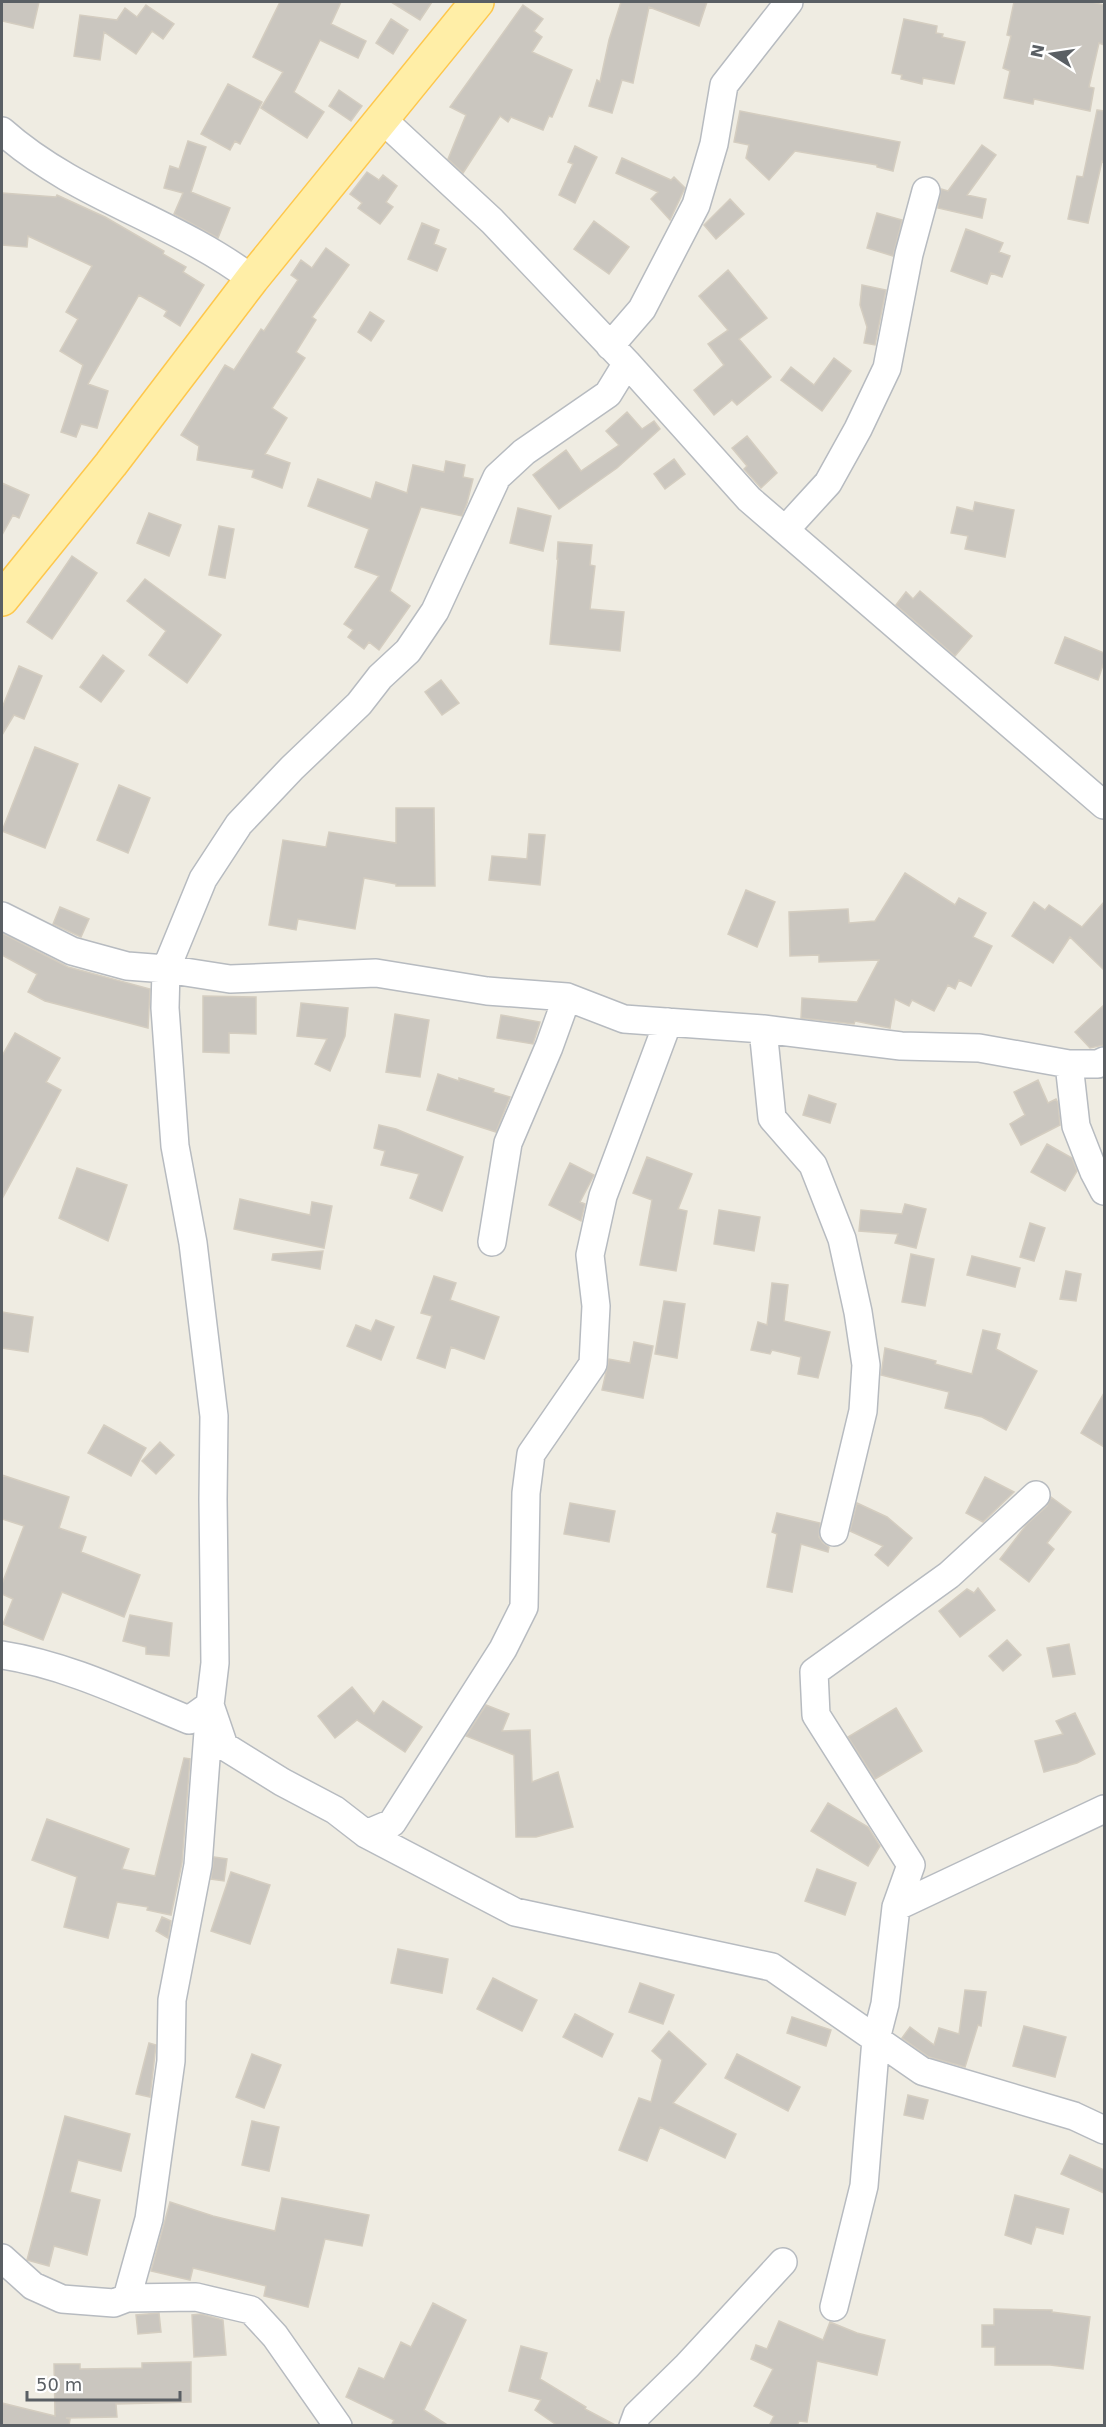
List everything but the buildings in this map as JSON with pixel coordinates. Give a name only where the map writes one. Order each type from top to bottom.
[{"type":"main road","points":[[2,599],[111,464],[252,279],[477,2]]},
{"type":"street","points":[[127,2298],[149,2219],[170,2072],[172,2000],[198,1865],[215,1664],[214,1416],[193,1243],[175,1146],[165,1008],[166,969],[203,879],[239,825],[292,768],[359,704],[380,677],[408,651],[435,611],[497,477],[524,452],[608,394],[619,355],[696,205],[714,144],[723,86],[789,2]]},
{"type":"street","points":[[383,120],[492,220],[619,355],[749,499],[1104,805]]},
{"type":"street","points":[[2,131],[26,152],[57,173],[225,259],[252,279]]},
{"type":"street","points":[[785,530],[828,483],[858,429],[886,368],[909,254],[926,191]]},
{"type":"street","points":[[2,916],[72,951],[127,966],[166,969],[230,979],[376,973],[487,991],[567,997],[624,1019],[763,1029],[901,1046],[979,1048],[1069,1064],[1098,1064],[1104,1061]]},
{"type":"street","points":[[492,1242],[508,1143],[549,1047],[567,997]]},
{"type":"street","points":[[366,1834],[392,1823],[503,1649],[524,1607],[526,1493],[531,1454],[593,1364],[596,1306],[590,1255],[603,1196],[668,1022]]},
{"type":"street","points":[[763,1029],[772,1118],[813,1165],[842,1239],[858,1312],[866,1365],[863,1411],[834,1532]]},
{"type":"street","points":[[1069,1064],[1076,1126],[1104,1191]]},
{"type":"street","points":[[834,2307],[864,2186],[876,2039],[885,2004],[896,1907],[911,1865],[816,1715],[814,1672],[949,1575],[1036,1496]]},
{"type":"street","points":[[2,1655],[32,1660],[106,1685],[189,1720],[210,1705]]},
{"type":"street","points":[[210,1705],[224,1746],[282,1782],[335,1810],[366,1834],[514,1912],[772,1966],[922,2071],[1074,2116],[1104,2130]]},
{"type":"street","points":[[896,1907],[1104,1809]]},
{"type":"street","points":[[2,2258],[33,2286],[62,2299],[114,2303],[127,2298],[196,2297],[251,2310],[275,2336],[338,2426]]},
{"type":"street","points":[[633,2426],[637,2415],[687,2366],[783,2262]]}]
